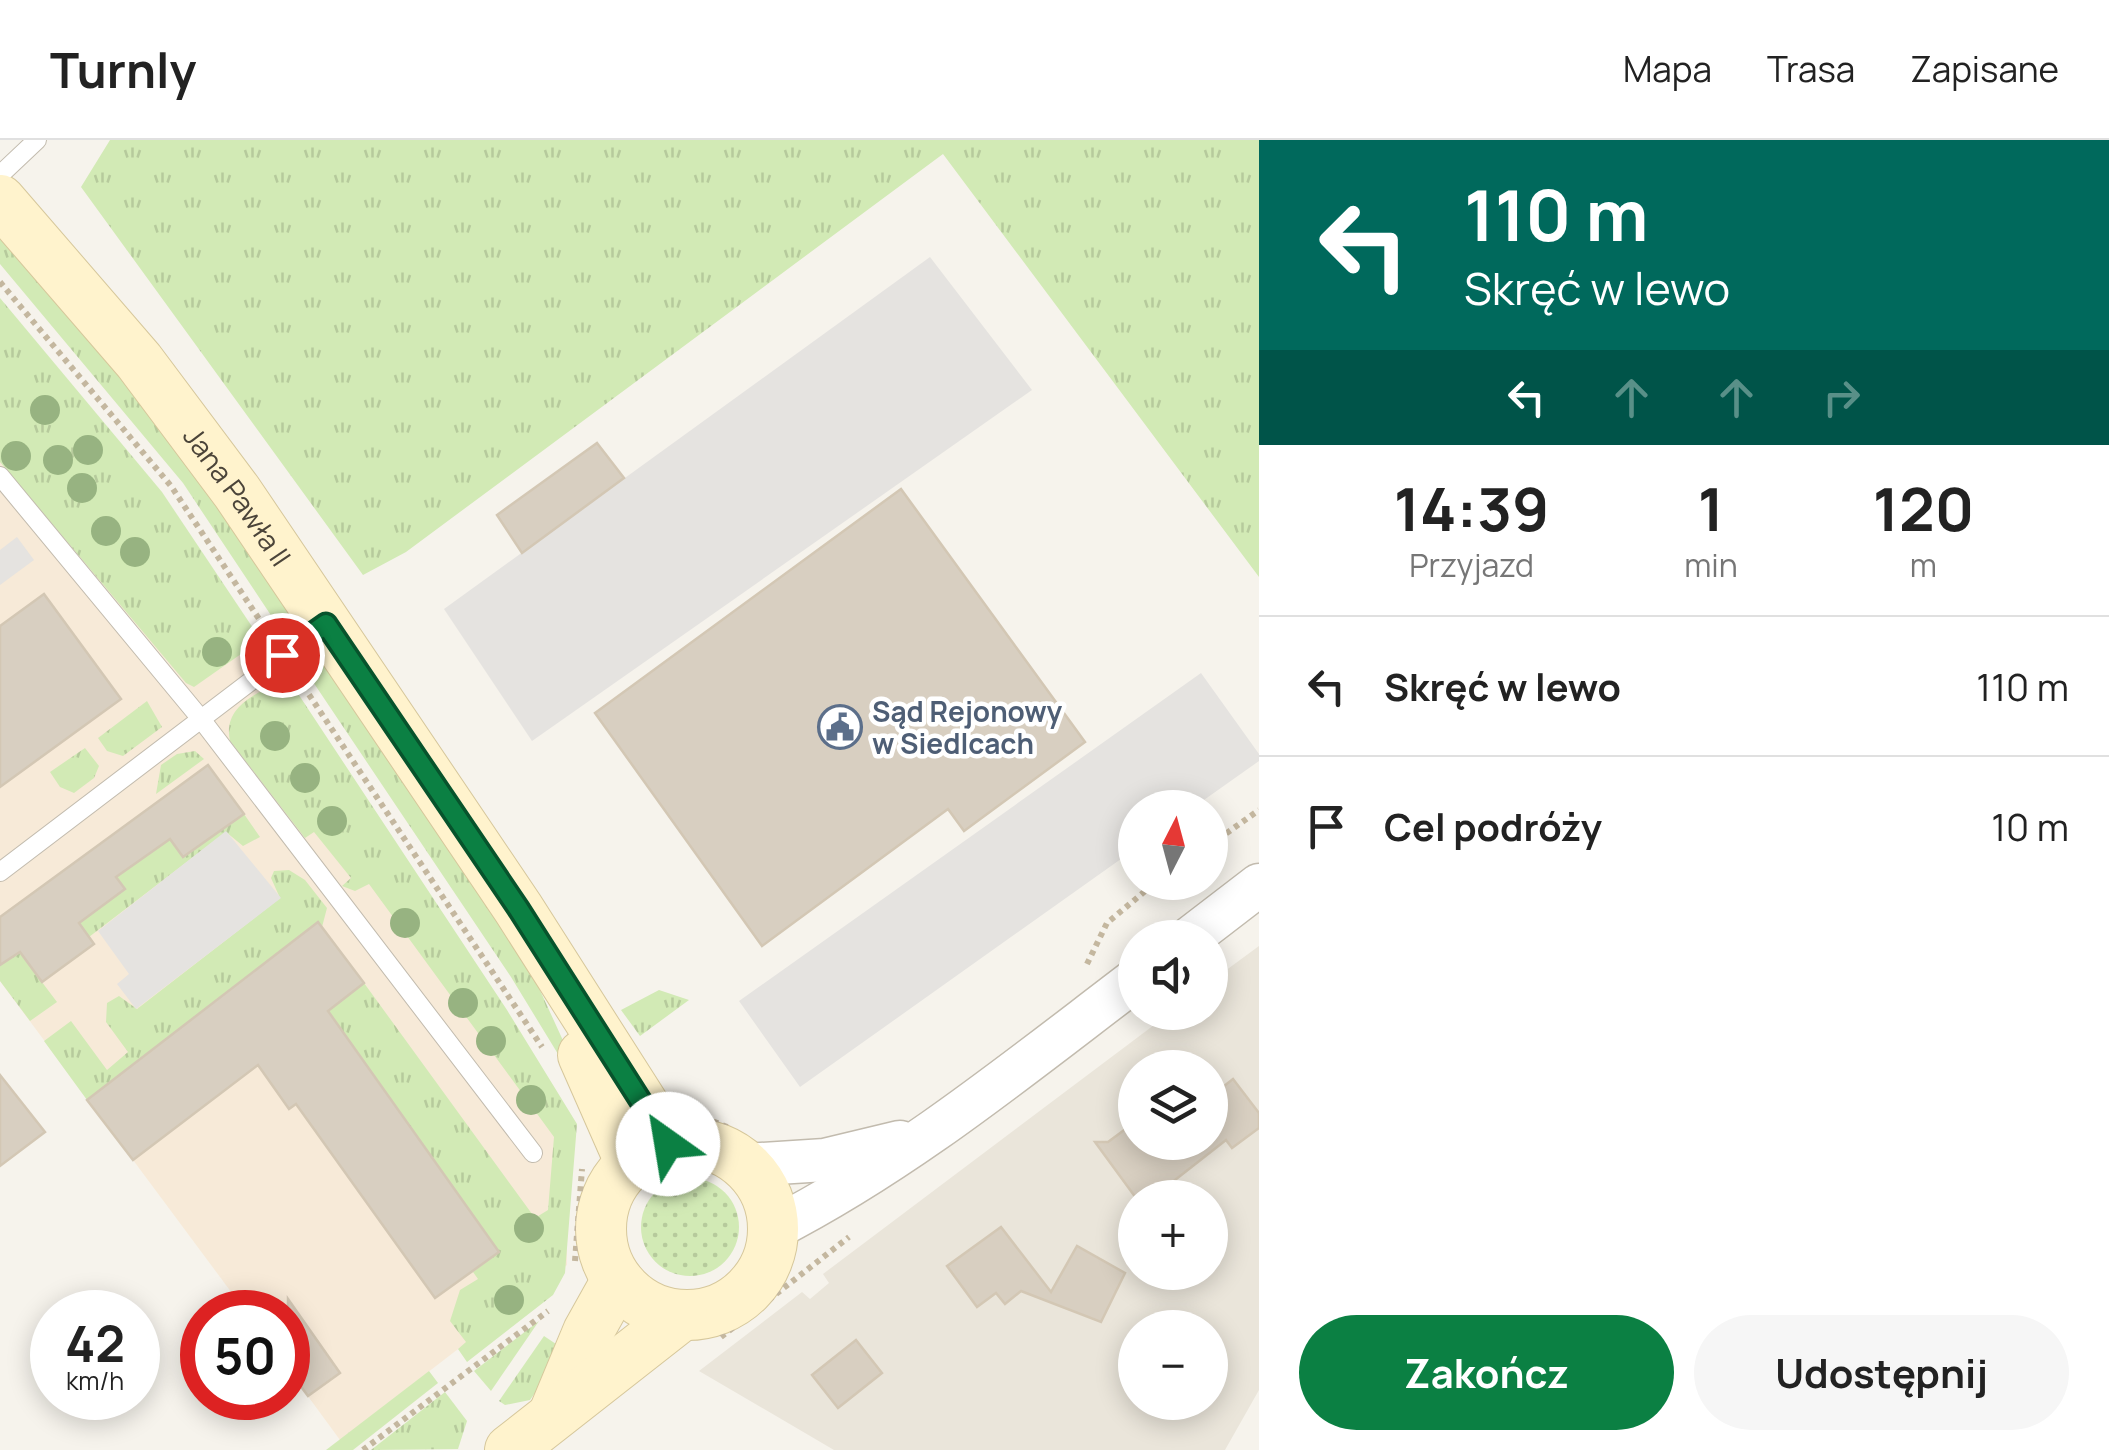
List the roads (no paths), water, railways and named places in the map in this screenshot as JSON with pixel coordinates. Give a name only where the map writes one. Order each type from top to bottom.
[{"type":"main road","name":"Jana Pawła II","points":[[0,200],[139,362],[237,492],[518,908],[665,1141]]},
{"type":"main road","points":[[510,1450],[552,1418],[700,1327],[747,1291],[766,1262],[773,1229],[762,1186],[742,1148],[722,1150],[665,1141],[616,1179],[601,1219],[588,1332],[552,1418]]},
{"type":"main road","points":[[593,1278],[700,1327]]},
{"type":"street","points":[[1213,920],[1259,885]]},
{"type":"street","points":[[773,1229],[840,1195],[956,1116],[1118,993]]},
{"type":"street","points":[[742,1148],[825,1160],[920,1137]]},
{"type":"lane","points":[[0,175],[37,140]]},
{"type":"lane","points":[[0,476],[201,720],[533,1153]]},
{"type":"lane","points":[[0,872],[326,624]]},
{"type":"place","name":"Sąd Rejonowy w Siedlcach","points":[[840,727]]}]
